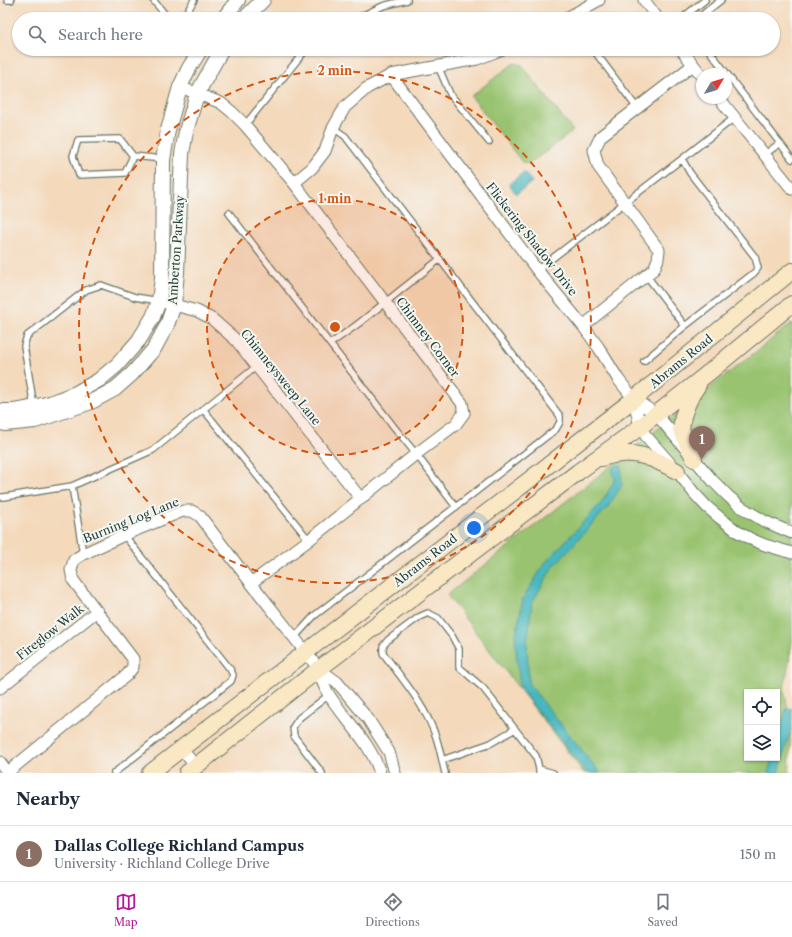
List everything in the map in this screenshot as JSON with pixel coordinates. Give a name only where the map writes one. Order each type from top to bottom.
[{"type":"main road","name":"Abrams Road","points":[[150,773],[634,399],[792,271]]},
{"type":"main road","name":"Abrams Road","points":[[194,771],[319,669],[578,472],[640,427],[792,304]]},
{"type":"main road","points":[[694,459],[681,429],[683,416],[692,394],[707,374]]},
{"type":"main road","points":[[578,472],[603,458],[616,454],[631,454],[656,460],[677,471]]},
{"type":"street","points":[[229,12],[238,0]]},
{"type":"street","points":[[251,12],[263,0]]},
{"type":"street","points":[[578,12],[599,0]]},
{"type":"street","points":[[644,0],[653,12]]},
{"type":"street","name":"Amberton Parkway","points":[[0,411],[14,411],[50,403],[76,394],[99,380],[117,364],[139,340],[153,317],[159,301],[162,278],[163,159],[168,130],[180,87],[197,56]]},
{"type":"street","name":"Amberton Parkway","points":[[0,423],[5,424],[35,421],[91,402],[115,389],[132,374],[154,349],[167,325],[174,305],[177,272],[182,154],[186,130],[197,94],[218,56]]},
{"type":"street","points":[[294,183],[312,168],[325,150],[333,128],[345,107],[367,88],[392,75],[477,59],[485,56]]},
{"type":"street","points":[[687,56],[696,68]]},
{"type":"street","points":[[582,326],[654,269],[658,259],[659,250],[598,166],[594,150],[601,136],[693,64]]},
{"type":"street","name":"Flickering Shadow Drive","points":[[392,75],[538,270],[599,348],[618,379],[634,399],[656,414],[713,482],[728,496],[741,507],[764,521],[787,529],[792,533]]},
{"type":"street","name":"Chimney Corner","points":[[180,87],[221,103],[245,125],[294,183],[462,403],[464,413],[456,424],[416,454],[309,540],[251,583]]},
{"type":"street","points":[[724,104],[792,189]]},
{"type":"street","name":"Chimneysweep Lane","points":[[159,301],[197,312],[212,319],[236,340],[361,499]]},
{"type":"street","points":[[634,399],[640,427],[646,436],[707,506],[738,532],[765,545],[792,554]]},
{"type":"street","name":"Burning Log Lane","points":[[8,773],[127,675],[133,667],[133,659],[73,580],[71,570],[74,560],[83,554],[124,535],[183,511],[192,511],[200,516],[319,669],[337,682],[368,719],[389,752],[395,773]]},
{"type":"street","points":[[765,545],[779,555],[792,561]]},
{"type":"street","name":"Fireglow Walk","points":[[0,688],[97,611]]},
{"type":"street","name":"Burning Log Lane","points":[[319,669],[329,695],[370,750],[380,773]]},
{"type":"street","points":[[182,748],[194,771]]},
{"type":"street","points":[[0,762],[8,773]]},
{"type":"lane","points":[[153,0],[163,12]]},
{"type":"lane","points":[[187,12],[194,0]]},
{"type":"lane","points":[[370,12],[383,6],[407,0]]},
{"type":"lane","points":[[690,12],[705,0]]},
{"type":"lane","points":[[706,12],[721,0]]},
{"type":"lane","points":[[245,125],[301,56]]},
{"type":"lane","points":[[598,56],[637,108]]},
{"type":"lane","points":[[713,56],[792,159]]},
{"type":"lane","points":[[438,66],[450,94],[489,142]]},
{"type":"lane","points":[[538,270],[734,118]]},
{"type":"lane","points":[[294,638],[314,616],[556,429],[560,422],[560,416],[440,259],[345,136],[333,128]]},
{"type":"lane","points":[[133,156],[125,173],[79,175],[73,156],[78,140],[120,139],[133,156],[163,159]]},
{"type":"lane","points":[[764,155],[780,143]]},
{"type":"lane","points":[[644,361],[685,326],[754,273],[758,268],[755,257],[690,173],[682,159]]},
{"type":"lane","points":[[229,213],[456,507]]},
{"type":"lane","points":[[330,344],[358,324],[440,259]]},
{"type":"lane","points":[[646,276],[685,326]]},
{"type":"lane","points":[[34,407],[24,346],[27,336],[86,290],[101,285],[135,297],[159,301]]},
{"type":"lane","points":[[0,496],[4,497],[72,486],[154,450],[256,366]]},
{"type":"lane","points":[[203,409],[309,540]]},
{"type":"lane","points":[[72,486],[83,554]]},
{"type":"lane","points":[[114,773],[231,681],[233,675],[124,535]]},
{"type":"lane","points":[[445,773],[436,737],[427,715],[414,694],[383,654],[383,646],[388,640],[413,621],[428,613],[438,618],[452,636],[459,649],[459,667],[483,688],[536,756],[539,771],[553,773]]},
{"type":"lane","points":[[322,773],[294,736],[293,727],[299,718],[329,695]]},
{"type":"lane","points":[[442,760],[491,743],[515,729]]},
{"type":"green space","points":[[514,63],[522,65],[573,131],[529,164],[522,162],[471,96]]},
{"type":"green space","points":[[792,323],[792,642],[784,690],[791,725],[789,773],[584,773],[447,595]]},
{"type":"water","points":[[524,172],[532,182],[516,194],[509,184]]},
{"type":"water","points":[[617,464],[621,466],[622,485],[608,507],[552,568],[532,603],[527,644],[529,684],[600,773],[587,773],[520,689],[515,641],[523,598],[545,563],[602,502],[615,480],[612,469]]},
{"type":"water","points":[[792,708],[792,726],[779,773],[768,773],[771,761],[780,761],[780,730],[786,709]]},
{"type":"place","name":"Dallas College Richland Campus","points":[[702,459]]}]
